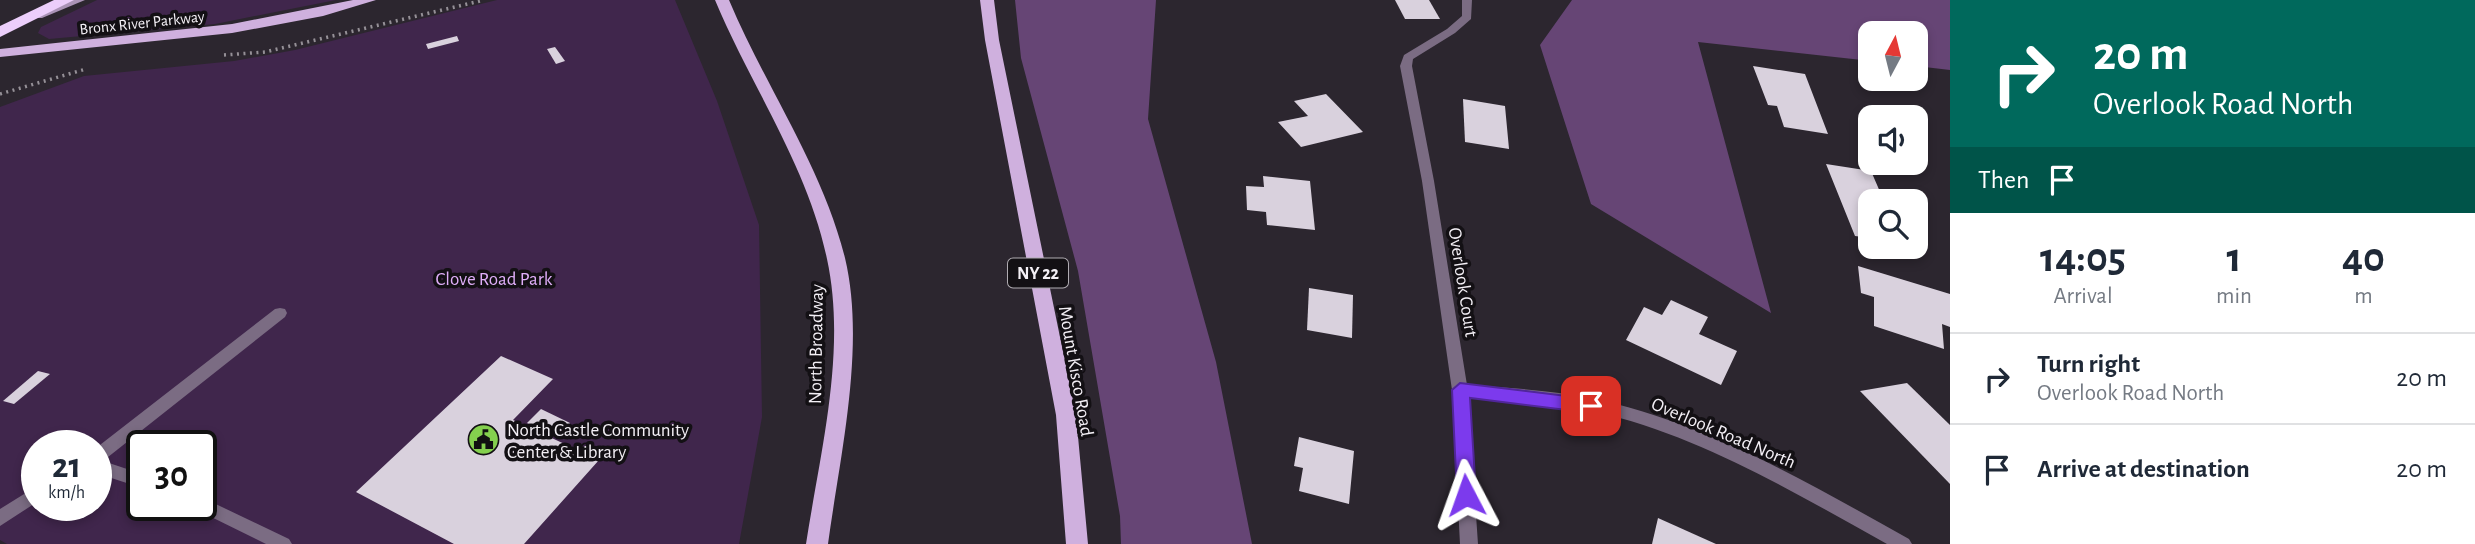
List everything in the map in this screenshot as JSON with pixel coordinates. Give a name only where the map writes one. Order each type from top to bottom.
[{"type":"highway","points":[[0,32],[66,0]]},
{"type":"main road","name":"Bronx River Parkway","points":[[0,53],[213,33],[282,21],[369,0]]},
{"type":"main road","name":"North Broadway","points":[[723,0],[734,31],[817,198],[837,262],[841,329],[836,400],[817,544]]},
{"type":"main road","name":"Mount Kisco Road","points":[[988,0],[992,40],[1066,415],[1077,544]]},
{"type":"street","points":[[37,16],[80,0]]},
{"type":"street","name":"Overlook Court","points":[[1460,390],[1428,181],[1405,66],[1408,57],[1451,31],[1467,17],[1467,0]]},
{"type":"street","points":[[112,444],[280,313]]},
{"type":"street","points":[[1460,390],[1469,544]]},
{"type":"street","name":"Overlook Road North","points":[[1460,390],[1612,409],[1657,425],[1798,487],[1903,544]]},
{"type":"street","points":[[0,519],[21,504]]},
{"type":"street","points":[[217,512],[282,544]]},
{"type":"green space","points":[[97,0],[336,0],[215,24],[49,39],[38,33],[41,27]]},
{"type":"green space","name":"Clove Road Park","points":[[497,0],[675,0],[717,101],[759,225],[762,417],[739,544],[7,544],[0,540],[0,107],[84,76],[234,61],[295,50]]},
{"type":"shaded area","points":[[1015,0],[1156,0],[1148,119],[1216,362],[1252,544],[1121,544],[1120,516],[1078,271],[1021,58]]},
{"type":"shaded area","points":[[1572,0],[1950,0],[1950,70],[1928,67],[1928,21],[1858,21],[1858,60],[1698,42],[1771,313],[1591,204],[1540,45]]},
{"type":"building","points":[[1395,0],[1429,0],[1440,19],[1405,19]]},
{"type":"building","points":[[457,36],[459,41],[428,49],[426,44]]},
{"type":"building","points":[[555,47],[565,61],[556,64],[547,49]]},
{"type":"building","points":[[1753,66],[1805,74],[1828,134],[1784,127],[1777,106],[1768,105]]},
{"type":"building","points":[[1326,94],[1363,132],[1301,147],[1278,122],[1308,116],[1294,101]]},
{"type":"building","points":[[1463,99],[1505,106],[1509,149],[1465,142]]},
{"type":"building","points":[[1826,164],[1858,169],[1858,175],[1873,175],[1879,189],[1858,189],[1858,236],[1855,236]]},
{"type":"building","points":[[1263,176],[1310,181],[1315,230],[1267,225],[1266,212],[1247,210],[1246,186],[1264,187]]},
{"type":"building","points":[[1858,266],[1950,294],[1950,327],[1942,324],[1944,349],[1874,326],[1874,297],[1861,293]]},
{"type":"building","points":[[1309,288],[1353,295],[1352,338],[1307,330]]},
{"type":"building","points":[[1671,300],[1708,317],[1699,334],[1737,351],[1721,385],[1626,340],[1644,307],[1662,315]]},
{"type":"building","name":"North Castle Community Center & Library","points":[[501,356],[553,379],[513,420],[599,460],[524,544],[454,544],[356,492]]},
{"type":"building","points":[[38,371],[50,374],[14,404],[3,401]]},
{"type":"building","points":[[1907,383],[1950,425],[1950,484],[1860,391]]},
{"type":"building","points":[[541,409],[570,423],[558,437],[527,423]]},
{"type":"building","points":[[1299,437],[1354,451],[1349,504],[1299,491],[1303,468],[1294,466]]},
{"type":"building","points":[[1658,518],[1716,544],[1652,544]]},
{"type":"place","name":"North Castle Community Center & Library","points":[[484,440]]},
{"type":"route","points":[[1466,495],[1460,390],[1591,406]]}]
